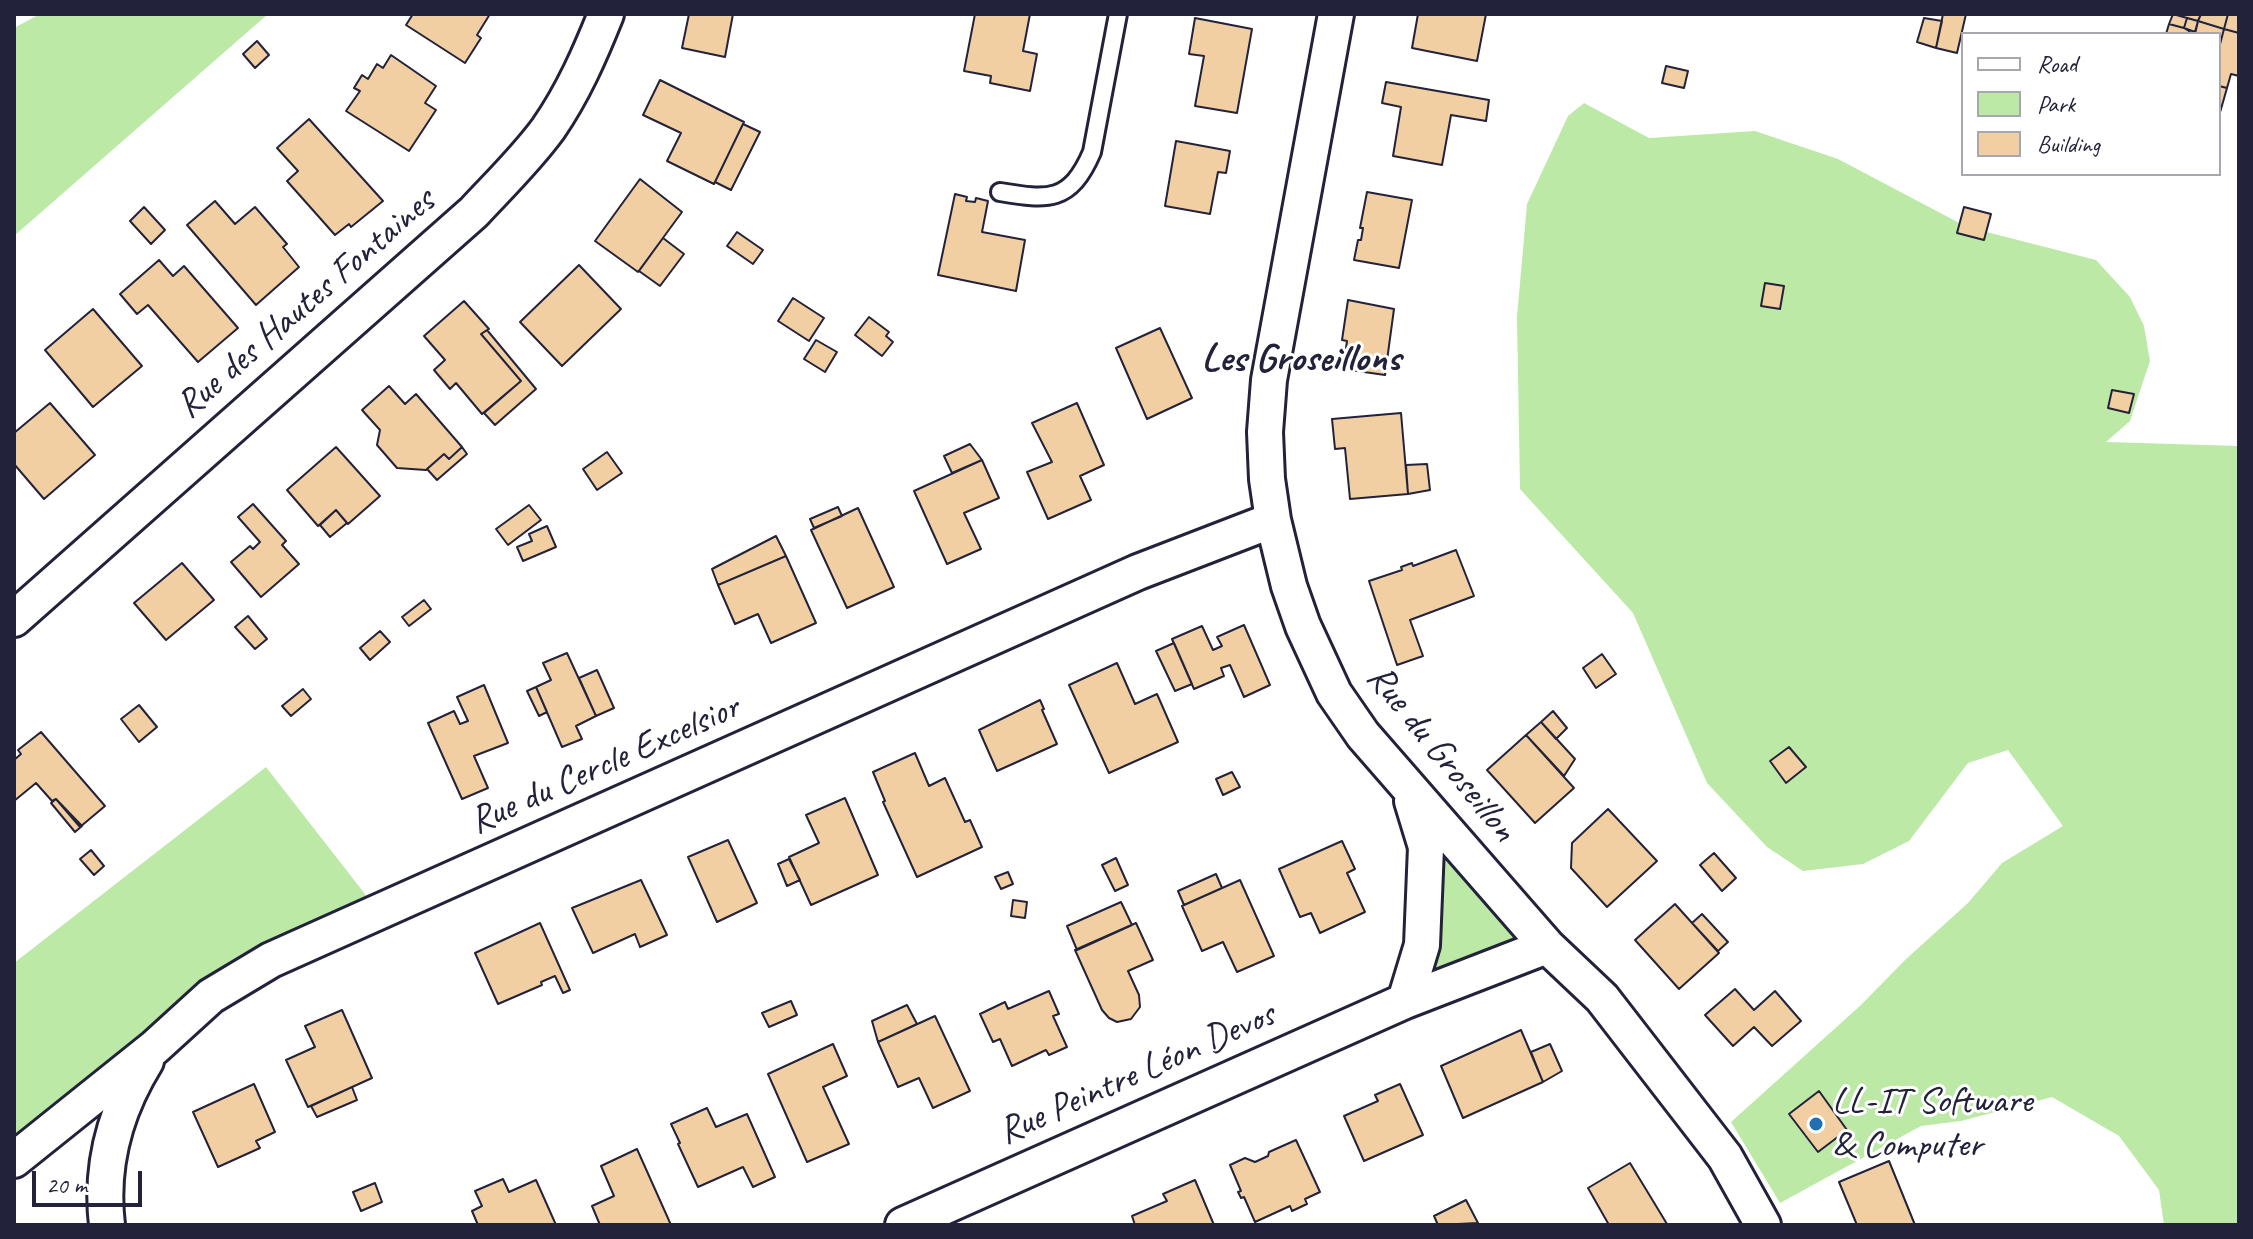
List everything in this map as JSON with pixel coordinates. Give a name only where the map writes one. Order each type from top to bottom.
[{"type":"street","name":"Rue des Hautes Fontaines","points":[[14,619],[474,212],[548,129],[583,69],[606,14]]},
{"type":"street","name":"Rue du Groseillon","points":[[1336,14],[1269,380],[1267,479],[1289,586],[1312,649],[1334,693],[1363,735],[1547,946],[1602,998],[1725,1157],[1763,1225]]},
{"type":"street","name":"Rue du Cercle Excelsior","points":[[14,1160],[155,1047],[211,996],[271,960],[1138,572],[1273,520]]},
{"type":"street","points":[[1405,1001],[1422,945],[1426,847],[1406,786]]},
{"type":"street","name":"Rue Peintre Léon Devos","points":[[903,1225],[1405,1001],[1547,946]]},
{"type":"street","points":[[107,1225],[104,1197],[108,1151],[129,1089],[155,1047]]},
{"type":"lane","points":[[1000,192],[1039,199],[1059,194],[1075,181],[1087,165],[1118,14]]},
{"type":"green space","points":[[40,14],[268,14],[14,236],[14,28]]},
{"type":"green space","points":[[1584,103],[1649,138],[1755,131],[1838,159],[1967,227],[2096,260],[2130,297],[2144,326],[2150,361],[2130,421],[2106,442],[2239,446],[2239,1225],[2164,1225],[2159,1190],[2119,1136],[2052,1097],[1961,1121],[1921,1126],[1780,1203],[1731,1122],[1968,903],[2002,863],[2063,826],[2008,750],[1968,763],[1909,841],[1863,864],[1803,871],[1767,847],[1707,783],[1633,613],[1520,489],[1517,317],[1527,204],[1568,116]]},
{"type":"green space","points":[[266,767],[379,912],[271,960],[14,1160],[14,963]]},
{"type":"green space","points":[[1444,846],[1519,929],[1512,943],[1446,967],[1433,967],[1425,866]]},
{"type":"building","points":[[413,14],[490,14],[477,35],[481,38],[465,63],[406,25]]},
{"type":"building","points":[[689,14],[733,14],[725,57],[682,48]]},
{"type":"building","points":[[975,14],[1030,14],[1023,51],[1037,54],[1030,91],[990,83],[991,76],[964,71]]},
{"type":"building","points":[[1418,14],[1486,14],[1477,61],[1412,48]]},
{"type":"building","points":[[1943,14],[1966,14],[1957,53],[1936,48]]},
{"type":"building","points":[[2173,14],[2201,14],[2198,21]]},
{"type":"building","points":[[2173,14],[2187,18],[2184,28],[2169,24]]},
{"type":"building","points":[[2201,14],[2228,14],[2224,29],[2198,21]]},
{"type":"building","points":[[2228,14],[2239,14],[2239,33],[2224,29]]},
{"type":"building","points":[[1195,18],[1252,29],[1237,113],[1195,106],[1204,56],[1189,54]]},
{"type":"building","points":[[1924,18],[1942,21],[1936,48],[1917,42]]},
{"type":"building","points":[[2187,18],[2198,21],[2195,32],[2184,28]]},
{"type":"building","points":[[2198,21],[2224,29],[2221,40],[2221,32],[2195,32]]},
{"type":"building","points":[[2169,24],[2189,31],[2189,32],[2167,32]]},
{"type":"building","points":[[2224,29],[2239,33],[2239,76],[2231,74],[2227,88],[2221,86],[2221,40]]},
{"type":"building","points":[[257,41],[269,55],[255,68],[243,54]]},
{"type":"building","points":[[391,55],[436,86],[425,103],[436,110],[409,151],[346,111],[360,91],[354,88],[362,75],[368,79],[377,64],[383,68]]},
{"type":"building","points":[[1666,66],[1688,71],[1684,88],[1662,83]]},
{"type":"building","points":[[660,80],[744,122],[714,184],[667,161],[681,133],[643,115]]},
{"type":"building","points":[[1386,82],[1489,100],[1486,121],[1451,115],[1442,165],[1393,156],[1401,107],[1382,103]]},
{"type":"building","points":[[2221,86],[2227,88],[2221,109]]},
{"type":"building","points":[[309,119],[383,201],[351,227],[349,224],[335,235],[287,181],[298,171],[277,148]]},
{"type":"building","points":[[743,124],[760,132],[731,190],[715,182]]},
{"type":"building","points":[[1176,141],[1230,151],[1226,173],[1218,172],[1210,214],[1165,206]]},
{"type":"building","points":[[640,179],[682,212],[638,272],[595,241]]},
{"type":"building","points":[[1367,192],[1412,200],[1399,268],[1354,260],[1358,240],[1361,240],[1363,228],[1360,228]]},
{"type":"building","points":[[955,194],[967,197],[966,201],[975,202],[976,198],[988,201],[982,232],[1025,240],[1016,291],[938,275]]},
{"type":"building","points":[[215,201],[235,224],[255,207],[287,244],[283,247],[299,267],[256,305],[187,225]]},
{"type":"building","points":[[144,207],[165,230],[151,244],[130,221]]},
{"type":"building","points":[[1964,207],[1991,214],[1984,240],[1957,233]]},
{"type":"building","points":[[737,232],[763,250],[753,264],[727,246]]},
{"type":"building","points":[[663,238],[684,254],[660,286],[639,271]]},
{"type":"building","points":[[159,260],[173,276],[184,266],[238,328],[198,362],[148,305],[137,314],[120,294]]},
{"type":"building","points":[[579,265],[621,309],[562,366],[520,322]]},
{"type":"building","points":[[1765,283],[1784,286],[1780,309],[1761,306]]},
{"type":"building","points":[[793,298],[824,318],[809,341],[778,321]]},
{"type":"building","points":[[1348,300],[1394,309],[1385,375],[1343,369],[1347,341],[1342,340]]},
{"type":"building","points":[[464,301],[489,329],[481,334],[521,381],[482,414],[456,383],[450,389],[434,370],[445,360],[424,336]]},
{"type":"building","points":[[93,309],[142,366],[93,407],[45,350]]},
{"type":"building","points":[[869,317],[889,332],[886,336],[893,342],[882,356],[855,335]]},
{"type":"building","points":[[1160,328],[1192,398],[1147,419],[1116,348]]},
{"type":"building","points":[[487,330],[536,389],[495,425],[484,413],[521,381],[481,334]]},
{"type":"building","points":[[816,340],[837,352],[825,372],[804,359]]},
{"type":"building","points":[[389,386],[405,404],[416,394],[462,447],[449,459],[444,454],[426,470],[397,468],[377,445],[380,430],[362,410]]},
{"type":"building","points":[[2112,390],[2134,394],[2129,413],[2108,408]]},
{"type":"building","points":[[50,403],[95,455],[44,499],[14,464],[14,433]]},
{"type":"building","points":[[1077,403],[1104,465],[1080,476],[1091,500],[1048,519],[1027,472],[1052,462],[1032,423]]},
{"type":"building","points":[[1401,413],[1408,494],[1350,499],[1345,448],[1335,449],[1332,419]]},
{"type":"building","points":[[970,444],[982,460],[952,473],[944,456]]},
{"type":"building","points":[[336,447],[380,496],[348,524],[336,510],[318,526],[287,490]]},
{"type":"building","points":[[462,447],[467,454],[437,480],[427,469],[444,454],[449,459]]},
{"type":"building","points":[[607,452],[622,473],[597,490],[583,469]]},
{"type":"building","points":[[982,460],[999,498],[964,513],[981,549],[947,564],[914,491]]},
{"type":"building","points":[[1427,464],[1430,490],[1408,494],[1406,465]]},
{"type":"building","points":[[253,504],[286,541],[282,545],[299,564],[261,597],[231,562],[260,542],[238,517]]},
{"type":"building","points":[[529,505],[541,520],[508,545],[496,529]]},
{"type":"building","points":[[838,507],[842,516],[814,528],[810,519]]},
{"type":"building","points":[[858,508],[894,587],[847,608],[811,530]]},
{"type":"building","points":[[336,510],[347,523],[330,537],[320,525]]},
{"type":"building","points":[[547,526],[556,547],[523,561],[517,547],[532,541],[529,534]]},
{"type":"building","points":[[776,536],[786,556],[718,585],[712,569]]},
{"type":"building","points":[[1456,550],[1474,596],[1410,620],[1423,656],[1397,665],[1369,581],[1402,570],[1401,567],[1412,563],[1413,566]]},
{"type":"building","points":[[786,556],[816,623],[771,643],[758,614],[735,624],[718,585]]},
{"type":"building","points":[[182,563],[214,600],[166,640],[134,603]]},
{"type":"building","points":[[424,600],[431,609],[409,626],[402,617]]},
{"type":"building","points":[[248,616],[267,639],[255,649],[235,627]]},
{"type":"building","points":[[1244,625],[1270,685],[1244,697],[1230,665],[1221,668],[1224,676],[1194,689],[1172,639],[1202,626],[1213,650],[1222,646],[1217,637]]},
{"type":"building","points":[[380,631],[390,642],[370,660],[360,648]]},
{"type":"building","points":[[1174,643],[1192,684],[1175,691],[1156,651]]},
{"type":"building","points":[[567,653],[596,716],[576,726],[582,739],[562,747],[536,687],[551,680],[543,663]]},
{"type":"building","points":[[1602,654],[1616,674],[1596,688],[1583,668]]},
{"type":"building","points":[[1117,663],[1135,704],[1157,694],[1178,742],[1109,773],[1069,685]]},
{"type":"building","points":[[597,670],[614,708],[596,716],[579,678]]},
{"type":"building","points":[[484,685],[508,743],[474,756],[488,788],[462,799],[428,723],[454,711],[460,724],[468,721],[457,697]]},
{"type":"building","points":[[536,687],[547,712],[539,716],[527,691]]},
{"type":"building","points":[[303,689],[311,699],[291,716],[282,706]]},
{"type":"building","points":[[1040,700],[1057,744],[997,771],[979,730]]},
{"type":"building","points":[[139,705],[157,727],[139,742],[121,719]]},
{"type":"building","points":[[1553,711],[1567,728],[1556,739],[1541,722]]},
{"type":"building","points":[[1541,722],[1575,759],[1564,776],[1526,735]]},
{"type":"building","points":[[41,732],[105,806],[80,827],[56,799],[52,801],[36,783],[14,801],[14,760],[21,754],[18,750]]},
{"type":"building","points":[[1526,735],[1574,788],[1535,823],[1487,770]]},
{"type":"building","points":[[1789,747],[1806,767],[1786,783],[1770,761]]},
{"type":"building","points":[[915,753],[929,786],[945,778],[965,822],[970,820],[982,847],[917,877],[873,772]]},
{"type":"building","points":[[1232,772],[1240,787],[1223,795],[1216,779]]},
{"type":"building","points":[[845,798],[878,875],[811,905],[789,857],[819,843],[806,815]]},
{"type":"building","points":[[56,799],[82,826],[75,832],[51,803]]},
{"type":"building","points":[[1608,809],[1657,861],[1607,907],[1571,868],[1572,843]]},
{"type":"building","points":[[728,840],[757,903],[717,922],[688,857]]},
{"type":"building","points":[[1342,841],[1355,869],[1347,873],[1365,912],[1320,933],[1311,913],[1300,917],[1279,869]]},
{"type":"building","points":[[91,850],[104,866],[94,875],[80,859]]},
{"type":"building","points":[[1714,853],[1736,878],[1722,891],[1700,865]]},
{"type":"building","points":[[1116,858],[1128,885],[1115,891],[1102,865]]},
{"type":"building","points":[[789,859],[800,880],[787,886],[778,864]]},
{"type":"building","points":[[1008,872],[1013,884],[1001,889],[995,877]]},
{"type":"building","points":[[1216,874],[1222,888],[1184,905],[1178,891]]},
{"type":"building","points":[[641,880],[667,935],[640,947],[635,934],[593,953],[572,908]]},
{"type":"building","points":[[1240,880],[1274,956],[1237,972],[1223,942],[1202,951],[1182,906]]},
{"type":"building","points":[[1013,900],[1027,902],[1025,918],[1011,916]]},
{"type":"building","points":[[1121,902],[1132,925],[1077,950],[1067,926]]},
{"type":"building","points":[[1675,904],[1719,953],[1679,989],[1635,940]]},
{"type":"building","points":[[1702,914],[1728,942],[1718,951],[1692,923]]},
{"type":"building","points":[[540,923],[570,990],[563,993],[555,976],[498,1004],[475,953]]},
{"type":"building","points":[[1136,923],[1153,960],[1128,971],[1139,995],[1140,1007],[1131,1019],[1117,1022],[1102,1010],[1075,950]]},
{"type":"building","points":[[1735,989],[1754,1010],[1775,991],[1801,1021],[1772,1046],[1754,1027],[1733,1046],[1705,1015]]},
{"type":"building","points":[[1049,991],[1059,1014],[1053,1016],[1067,1047],[1049,1055],[1046,1050],[1012,1066],[1000,1039],[993,1042],[980,1014],[1005,1002],[1008,1009]]},
{"type":"building","points":[[791,1001],[797,1015],[769,1027],[762,1013]]},
{"type":"building","points":[[907,1005],[917,1024],[878,1042],[872,1021]]},
{"type":"building","points":[[342,1010],[372,1078],[308,1107],[286,1060],[315,1047],[305,1026]]},
{"type":"building","points":[[935,1016],[970,1091],[933,1108],[919,1078],[898,1087],[878,1042]]},
{"type":"building","points":[[1521,1030],[1543,1082],[1463,1118],[1441,1066]]},
{"type":"building","points":[[833,1044],[847,1076],[823,1087],[849,1144],[807,1162],[768,1074]]},
{"type":"building","points":[[1550,1044],[1562,1071],[1543,1082],[1531,1052]]},
{"type":"building","points":[[254,1084],[275,1132],[256,1141],[260,1148],[218,1167],[193,1112]]},
{"type":"building","points":[[1400,1084],[1423,1135],[1364,1161],[1344,1116],[1378,1101],[1375,1095]]},
{"type":"building","points":[[352,1087],[357,1100],[317,1117],[311,1106]]},
{"type":"building","points":[[1819,1091],[1847,1130],[1818,1152],[1789,1114]]},
{"type":"building","points":[[707,1108],[716,1127],[747,1114],[775,1177],[753,1187],[743,1167],[698,1187],[671,1124]]},
{"type":"building","points":[[1296,1140],[1320,1192],[1305,1199],[1307,1204],[1292,1211],[1290,1206],[1255,1222],[1244,1197],[1241,1198],[1238,1192],[1241,1191],[1230,1165],[1245,1158],[1255,1162]]},
{"type":"building","points":[[637,1149],[671,1225],[600,1225],[592,1206],[614,1196],[601,1166]]},
{"type":"building","points":[[1889,1161],[1915,1225],[1857,1225],[1839,1182]]},
{"type":"building","points":[[1630,1163],[1667,1224],[1609,1225],[1588,1188]]},
{"type":"building","points":[[503,1179],[509,1192],[536,1180],[556,1225],[478,1225],[472,1211],[482,1206],[475,1191]]},
{"type":"building","points":[[1195,1180],[1214,1225],[1135,1225],[1132,1216],[1167,1201],[1163,1194]]},
{"type":"building","points":[[375,1183],[382,1202],[361,1211],[353,1192]]},
{"type":"building","points":[[1466,1200],[1478,1223],[1438,1225],[1434,1216]]},
{"type":"place","name":"LL-IT Software & Computer","points":[[1816,1124]]},
{"type":"district","name":"Les Groseillons","points":[[1301,360]]}]
